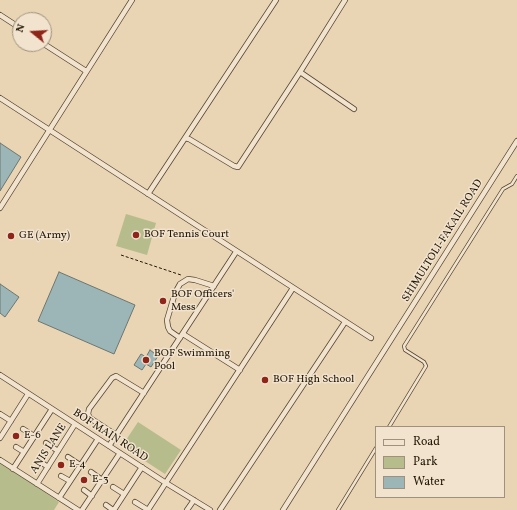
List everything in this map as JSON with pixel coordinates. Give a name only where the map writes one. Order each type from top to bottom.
[{"type":"street","points":[[0,208],[132,0]]},
{"type":"street","points":[[148,194],[276,0]]},
{"type":"street","points":[[185,138],[238,167],[345,0]]},
{"type":"street","points":[[0,15],[12,23]]},
{"type":"street","points":[[52,49],[86,72]]},
{"type":"street","points":[[300,72],[354,108]]},
{"type":"street","points":[[0,98],[371,338]]},
{"type":"street","name":"SHIMULTOLI-FAKAIL ROAD","points":[[283,510],[517,141]]},
{"type":"street","points":[[109,446],[236,252]]},
{"type":"street","points":[[180,338],[170,331],[167,320],[175,293],[180,284],[188,279],[214,286]]},
{"type":"street","points":[[135,502],[148,510],[293,288]]},
{"type":"street","points":[[220,510],[345,322]]},
{"type":"street","points":[[183,334],[240,370]]},
{"type":"street","name":"BOF MAIN ROAD","points":[[0,375],[210,510]]},
{"type":"street","points":[[116,435],[90,418],[88,414],[90,409],[112,378],[116,376],[144,393]]},
{"type":"street","points":[[0,437],[28,394]]},
{"type":"street","points":[[13,469],[52,409]]},
{"type":"street","points":[[0,414],[11,421]]},
{"type":"street","name":"ANIS LANE","points":[[37,484],[76,424]]},
{"type":"street","points":[[23,429],[34,436]]},
{"type":"street","points":[[59,498],[98,439]]},
{"type":"street","points":[[46,443],[58,451]]},
{"type":"street","points":[[16,447],[24,452]]},
{"type":"street","points":[[82,510],[120,453]]},
{"type":"street","points":[[68,457],[80,465]]},
{"type":"street","points":[[0,460],[78,510]]},
{"type":"street","points":[[39,461],[48,467]]},
{"type":"street","points":[[106,505],[114,510],[142,467]]},
{"type":"street","points":[[91,472],[102,480]]},
{"type":"street","points":[[61,476],[70,481]]},
{"type":"street","points":[[113,487],[124,494]]},
{"type":"street","points":[[84,490],[92,496]]},
{"type":"street","points":[[187,510],[194,500]]},
{"type":"lane","points":[[390,426],[426,366],[424,362],[405,350],[404,346],[503,189],[512,184],[517,176]]},
{"type":"lane","points":[[338,510],[375,450]]},
{"type":"path","points":[[121,255],[181,275],[183,281]]},
{"type":"green space","name":"BOF Tennis Court","points":[[126,214],[156,223],[147,255],[116,246]]},
{"type":"green space","points":[[138,422],[181,450],[165,474],[122,446]]},
{"type":"green space","points":[[0,462],[59,502],[54,510],[0,510]]},
{"type":"water","points":[[0,143],[21,157],[0,191]]},
{"type":"water","points":[[59,272],[135,305],[114,354],[38,321]]},
{"type":"water","points":[[0,284],[19,297],[5,317],[0,313]]},
{"type":"water","name":"BOF Swimming Pool","points":[[150,350],[158,356],[151,367],[146,364],[142,370],[134,365],[141,354],[146,357]]},
{"type":"place","name":"BOF Tennis Court","points":[[136,235]]},
{"type":"place","name":"GE (Army)","points":[[11,236]]},
{"type":"place","name":"BOF Officers' Mess","points":[[163,301]]},
{"type":"place","name":"BOF Swimming Pool","points":[[146,360]]},
{"type":"place","name":"BOF High School","points":[[265,380]]},
{"type":"place","name":"E-6","points":[[16,436]]},
{"type":"place","name":"E-4","points":[[61,465]]},
{"type":"place","name":"E-3","points":[[84,480]]}]
